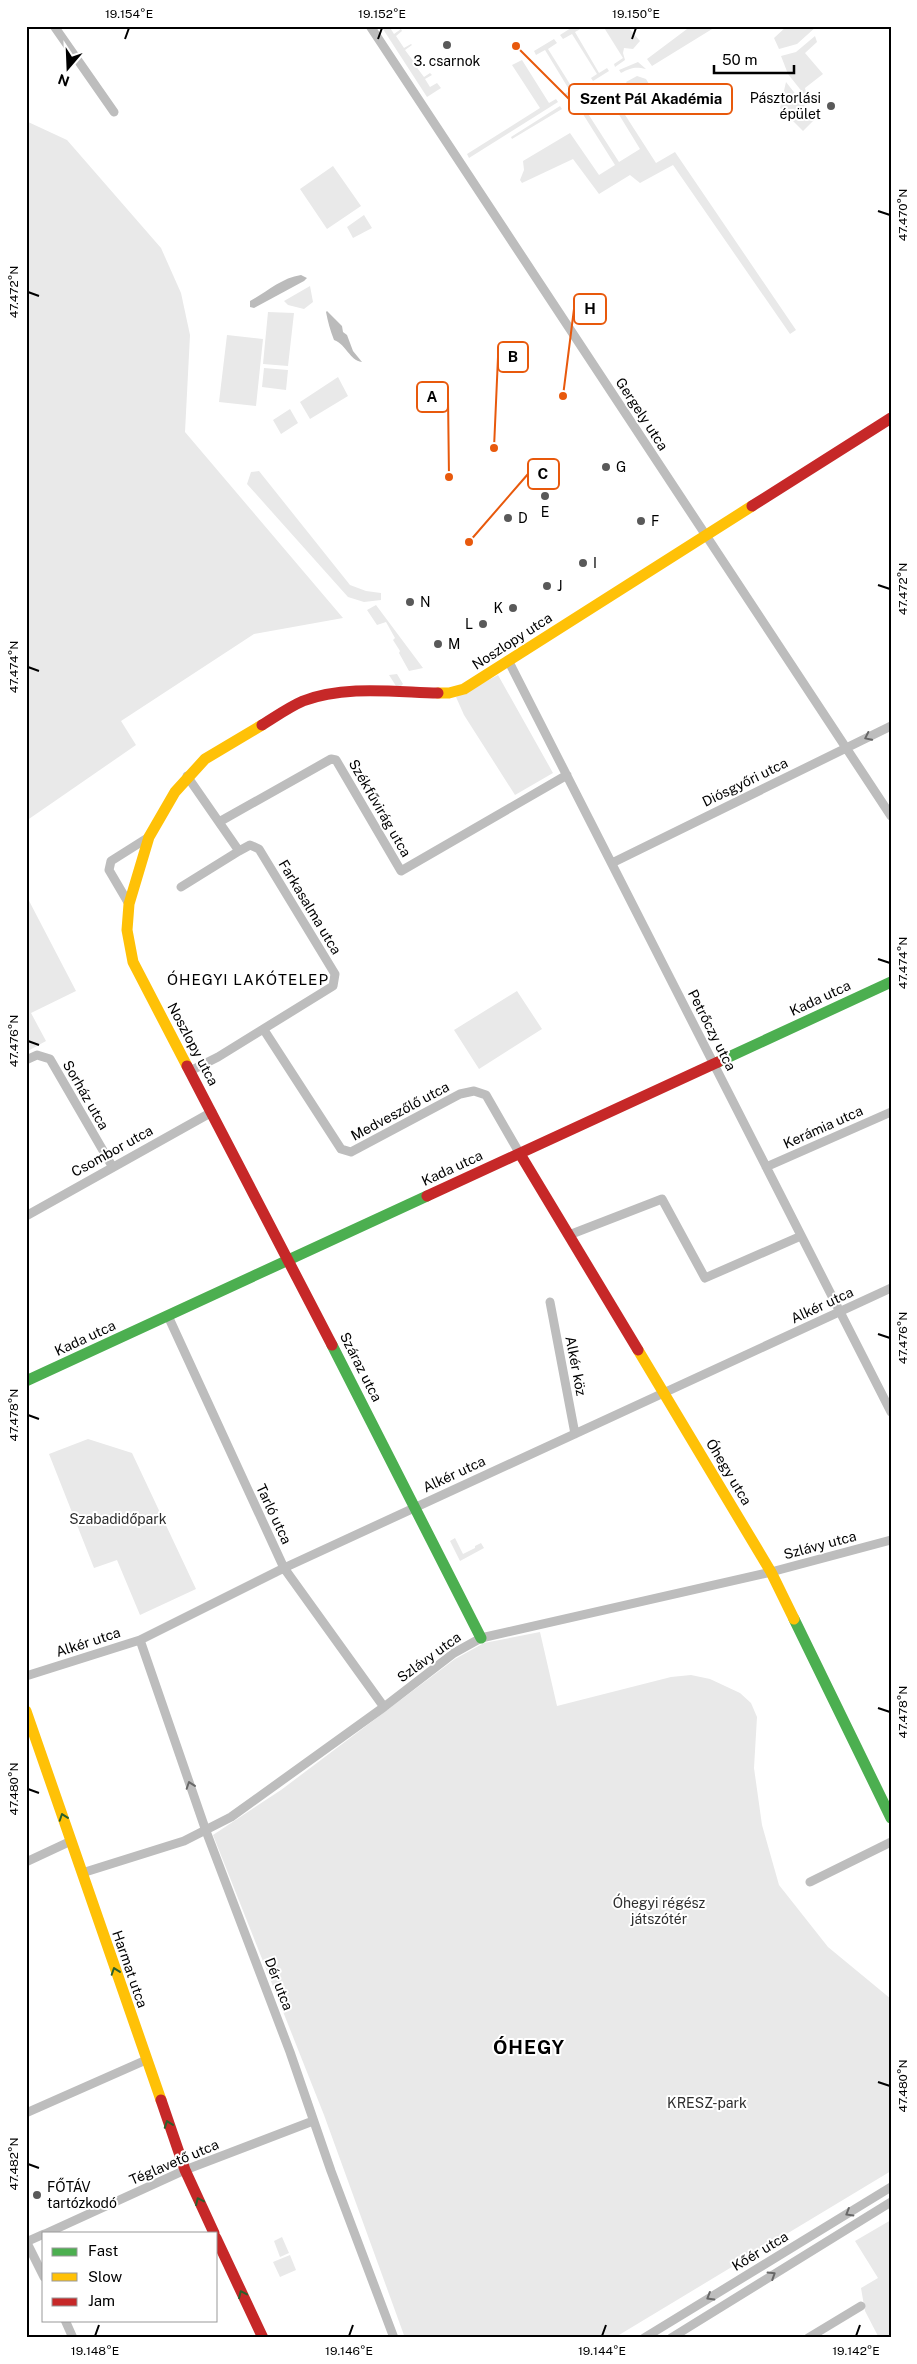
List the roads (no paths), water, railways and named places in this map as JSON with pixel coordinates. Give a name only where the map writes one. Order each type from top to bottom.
[{"type":"street","points":[[54,26],[114,112]]},
{"type":"street","name":"Gergely utca","points":[[370,26],[891,816]]},
{"type":"street","name":"Noszlopy utca","points":[[212,1112],[133,962],[127,930],[129,904],[149,837],[175,792],[187,776],[211,756],[301,702],[322,695],[344,692],[449,693],[464,688],[891,418]]},
{"type":"street","name":"Petrőczy utca","points":[[508,660],[891,1412]]},
{"type":"street","name":"Diósgyőri utca","points":[[612,863],[891,726]]},
{"type":"street","name":"Székfűvirág utca","points":[[219,822],[331,759],[336,760],[401,871],[567,775]]},
{"type":"street","points":[[181,887],[239,851],[187,776]]},
{"type":"street","name":"Noszlopy utca","points":[[129,904],[109,870],[111,861],[149,837]]},
{"type":"street","name":"Farkasalma utca","points":[[190,1071],[264,1030],[333,986],[335,974],[259,849],[250,845],[239,851]]},
{"type":"street","name":"Kada utca","points":[[26,1381],[891,982]]},
{"type":"street","name":"Medveszőlő utca","points":[[264,1030],[341,1149],[351,1152],[460,1094],[474,1091],[486,1095],[520,1154]]},
{"type":"street","name":"Sorház utca","points":[[26,1060],[37,1055],[50,1059],[112,1166]]},
{"type":"street","name":"Csombor utca","points":[[26,1216],[112,1166],[212,1112]]},
{"type":"street","name":"Száraz utca","points":[[212,1112],[416,1507],[481,1638]]},
{"type":"street","name":"Kerámia utca","points":[[766,1167],[891,1112]]},
{"type":"street","name":"Óhegy utca","points":[[520,1154],[771,1572],[891,1818]]},
{"type":"street","points":[[570,1235],[662,1199],[705,1278],[802,1236]]},
{"type":"street","name":"Alkér utca","points":[[26,1676],[140,1640],[284,1568],[891,1288]]},
{"type":"street","name":"Alkér köz","points":[[550,1302],[575,1434]]},
{"type":"street","name":"Tarló utca","points":[[168,1316],[284,1568],[384,1707]]},
{"type":"street","name":"Szlávy utca","points":[[82,1873],[184,1841],[231,1817],[384,1707],[454,1653],[481,1638],[771,1572],[891,1540]]},
{"type":"street","name":"Dér utca","points":[[140,1640],[206,1831],[290,2052],[313,2121],[394,2338]]},
{"type":"street","name":"Harmat utca","points":[[26,1711],[185,2170],[214,2232]]},
{"type":"street","points":[[26,1862],[71,1841]]},
{"type":"street","points":[[810,1882],[891,1842]]},
{"type":"street","points":[[26,2113],[146,2060]]},
{"type":"street","name":"Téglavető utca","points":[[47,2232],[185,2170],[313,2121]]},
{"type":"street","name":"Kőér utca","points":[[644,2338],[891,2187]]},
{"type":"street","name":"Kőér utca","points":[[671,2338],[891,2202]]},
{"type":"street","name":"Téglavető utca","points":[[26,2242],[42,2234]]},
{"type":"street","points":[[26,2242],[42,2273]]},
{"type":"street","points":[[218,2242],[263,2338]]},
{"type":"street","points":[[809,2337],[861,2306]]},
{"type":"street","points":[[65,2322],[73,2338]]},
{"type":"place","name":"3. csarnok","points":[[447,45]]},
{"type":"place","name":"Szent Pál Akadémia","points":[[516,46]]},
{"type":"place","name":"Pásztorlási épület","points":[[831,106]]},
{"type":"place","name":"H","points":[[563,396]]},
{"type":"place","name":"B","points":[[494,448]]},
{"type":"place","name":"G","points":[[606,467]]},
{"type":"place","name":"A","points":[[449,477]]},
{"type":"place","name":"E","points":[[545,496]]},
{"type":"place","name":"D","points":[[508,518]]},
{"type":"place","name":"F","points":[[641,521]]},
{"type":"place","name":"C","points":[[469,542]]},
{"type":"place","name":"I","points":[[583,563]]},
{"type":"place","name":"J","points":[[547,586]]},
{"type":"place","name":"N","points":[[410,602]]},
{"type":"place","name":"K","points":[[513,608]]},
{"type":"place","name":"L","points":[[483,624]]},
{"type":"place","name":"M","points":[[438,644]]},
{"type":"place","name":"FŐTÁV tartózkodó","points":[[37,2195]]},
{"type":"district","name":"ÓHEGYI LAKÓTELEP","points":[[248,979]]},
{"type":"district","name":"ÓHEGY","points":[[529,2047]]},
{"type":"park label","name":"Szabadidőpark","points":[[118,1519]]},
{"type":"park label","name":"Óhegyi régész játszótér","points":[[659,1912]]},
{"type":"park label","name":"KRESZ-park","points":[[707,2103]]}]
